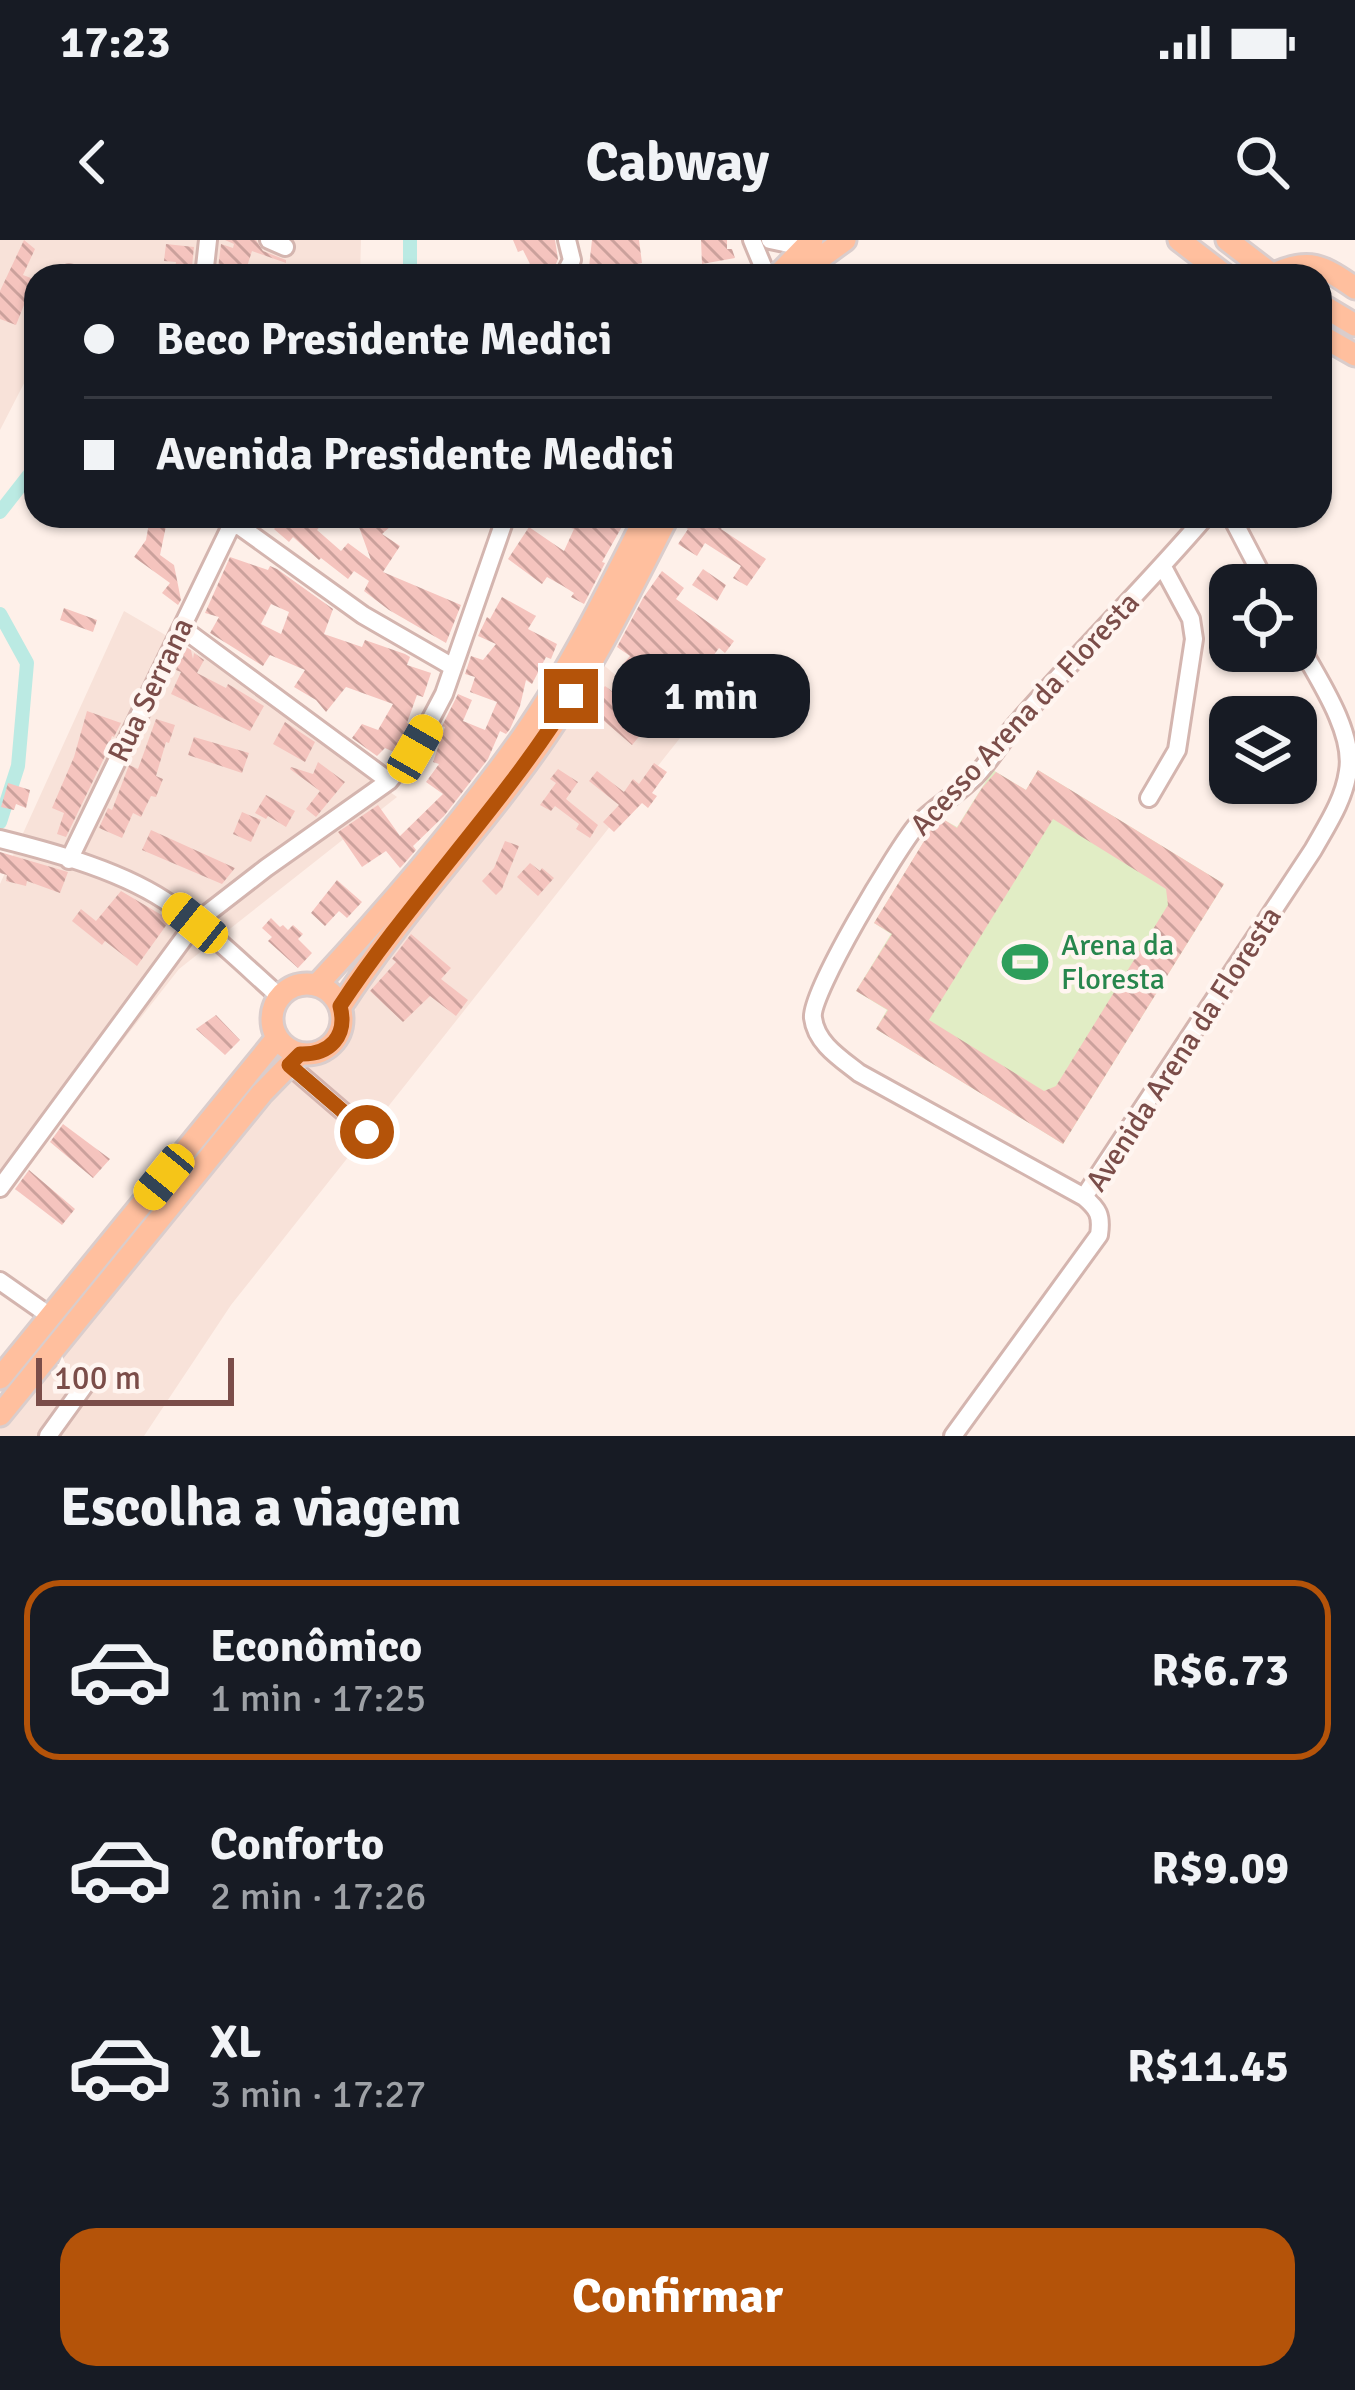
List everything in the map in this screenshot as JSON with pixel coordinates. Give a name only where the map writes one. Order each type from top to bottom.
[{"type":"main road","points":[[816,264],[845,240]]},
{"type":"main road","points":[[1180,240],[1211,264]]},
{"type":"main road","points":[[1228,240],[1257,264]]},
{"type":"main road","points":[[317,985],[483,790],[526,732],[640,528]]},
{"type":"main road","points":[[340,1006],[548,733],[662,528]]},
{"type":"main road","points":[[0,1415],[262,1093],[294,1059],[331,1046],[342,1028],[340,1006],[332,993],[317,985],[296,985],[280,997],[272,1017],[277,1038],[294,1059]]},
{"type":"main road","points":[[0,1378],[277,1038]]},
{"type":"street","points":[[752,240],[808,243]]},
{"type":"street","name":"Rua Serrana","points":[[69,860],[230,528]]},
{"type":"street","name":"Rua Serrana","points":[[242,528],[363,615],[454,667]]},
{"type":"street","points":[[0,1188],[195,923],[389,781],[415,749],[454,667],[502,528]]},
{"type":"street","name":"Acesso Arena da Floresta","points":[[1084,1197],[859,1073],[831,1051],[817,1032],[812,1014],[822,983],[856,921],[916,827],[978,774],[1017,722],[1196,528]]},
{"type":"street","points":[[1237,528],[1257,564]]},
{"type":"street","points":[[1149,798],[1177,749],[1194,639],[1191,619],[1163,567]]},
{"type":"street","points":[[182,628],[389,781]]},
{"type":"street","name":"Avenida Arena da Floresta","points":[[953,1436],[1099,1235],[1098,1209],[1084,1197],[1334,813],[1349,766],[1342,730],[1313,672]]},
{"type":"street","points":[[0,838],[148,890],[195,923],[280,997]]},
{"type":"street","points":[[294,1059],[367,1132]]},
{"type":"street","points":[[0,1281],[50,1316]]},
{"type":"street","points":[[48,1436],[84,1386]]},
{"type":"shaded area","points":[[0,240],[361,240],[360,264],[24,264],[24,383],[0,430]]},
{"type":"shaded area","points":[[124,611],[205,658],[397,797],[179,969],[0,1197],[0,884]]},
{"type":"shaded area","points":[[600,662],[684,733],[231,1305],[144,1436],[0,1436],[0,1417],[297,1061],[339,1055],[367,977]]},
{"type":"green space","name":"Arena da Floresta","points":[[993,770],[1026,790],[1038,770],[1224,884],[1063,1144],[876,1029],[887,1010],[856,991],[891,934],[874,923],[939,817],[957,827]]},
{"type":"building","points":[[24,240],[35,249],[24,264],[24,305],[16,325],[0,319],[0,291]]},
{"type":"building","points":[[225,240],[256,240],[263,251],[286,263],[252,251],[248,264],[218,264],[221,244],[233,248]]},
{"type":"building","points":[[513,240],[555,240],[558,259],[556,264],[530,264],[523,250],[518,252]]},
{"type":"building","points":[[592,240],[639,240],[642,263],[589,264]]},
{"type":"building","points":[[701,240],[727,240],[727,249],[732,249],[735,258],[702,264]]},
{"type":"building","points":[[166,244],[194,247],[192,264],[164,261]]},
{"type":"building","points":[[148,528],[166,528],[160,555],[174,565],[178,605],[162,593],[170,583],[134,557]]},
{"type":"building","points":[[319,528],[341,551],[348,543],[371,560],[359,528],[389,528],[382,534],[400,546],[383,572],[461,605],[446,643],[364,591],[369,581],[354,571],[348,579],[293,537],[289,542],[274,529]]},
{"type":"building","points":[[528,528],[564,551],[574,529],[621,528],[584,604],[563,586],[547,577],[542,584],[508,559]]},
{"type":"building","points":[[722,528],[766,559],[747,586],[733,578],[741,566],[705,543],[697,556],[678,544],[688,529]]},
{"type":"building","points":[[230,557],[277,569],[333,609],[324,634],[362,647],[365,640],[410,657],[407,665],[431,673],[423,697],[417,695],[407,723],[412,725],[396,753],[385,748],[377,756],[352,738],[362,724],[378,730],[393,704],[346,687],[326,712],[294,687],[305,670],[270,655],[263,666],[210,633],[219,617],[205,613]],"holes":[[[271,604],[289,612],[281,634],[261,624]]]},
{"type":"building","points":[[703,569],[726,585],[717,601],[692,585]]},
{"type":"building","points":[[662,571],[684,588],[676,599],[734,641],[725,653],[719,648],[705,667],[710,670],[698,690],[683,679],[657,710],[643,684],[647,680],[623,664],[630,656],[617,647]]},
{"type":"building","points":[[502,597],[536,616],[528,629],[557,644],[551,659],[546,657],[532,684],[526,680],[510,729],[506,734],[500,731],[488,759],[444,816],[413,846],[416,850],[402,866],[386,851],[362,867],[338,832],[378,805],[400,836],[443,794],[426,782],[439,764],[433,762],[442,726],[458,694],[472,700],[463,721],[485,730],[497,702],[470,692],[475,677],[465,674],[471,656],[483,660],[496,644],[478,636]]},
{"type":"building","points":[[64,608],[97,620],[93,632],[60,620]]},
{"type":"building","points":[[186,647],[193,659],[194,653],[204,660],[197,673],[226,688],[228,684],[264,706],[250,731],[171,694]]},
{"type":"building","points":[[605,686],[652,721],[632,745],[588,707]]},
{"type":"building","points":[[87,711],[121,723],[66,837],[57,834],[64,813],[52,808]]},
{"type":"building","points":[[156,719],[175,725],[156,776],[163,779],[141,817],[133,813],[122,838],[99,828],[108,808],[112,810],[129,765],[138,769]]},
{"type":"building","points":[[285,722],[315,742],[305,762],[273,744]]},
{"type":"building","points":[[194,737],[249,753],[242,773],[188,755]]},
{"type":"building","points":[[318,762],[345,782],[316,817],[306,809],[320,791],[290,769],[313,774]]},
{"type":"building","points":[[654,763],[667,772],[652,793],[657,796],[648,808],[642,803],[614,832],[603,822],[619,805],[589,781],[597,771],[624,792],[633,779],[639,784]]},
{"type":"building","points":[[558,769],[578,782],[566,799],[598,825],[590,838],[555,806],[551,811],[540,805],[556,783],[550,779]]},
{"type":"building","points":[[1038,770],[1224,884],[1063,1144],[876,1029],[888,1010],[856,991],[892,934],[874,923],[932,828],[943,819],[957,828],[996,772],[1026,790]],"holes":[[[1053,819],[1166,889],[1168,905],[1056,1086],[1044,1091],[929,1020]]]},
{"type":"building","points":[[8,783],[30,790],[26,808],[1,807]]},
{"type":"building","points":[[266,795],[295,811],[286,827],[255,813]]},
{"type":"building","points":[[242,812],[261,820],[251,842],[233,834]]},
{"type":"building","points":[[151,830],[235,868],[222,884],[142,850]]},
{"type":"building","points":[[505,841],[519,846],[496,895],[482,881],[494,868]]},
{"type":"building","points":[[0,852],[68,872],[60,893],[27,881],[26,886],[6,881],[7,875],[0,873]]},
{"type":"building","points":[[530,863],[554,878],[538,896],[517,877]]},
{"type":"building","points":[[337,880],[362,902],[347,918],[339,911],[325,926],[311,913]]},
{"type":"building","points":[[121,891],[170,920],[137,966],[72,921],[81,909],[96,921]]},
{"type":"building","points":[[271,918],[280,927],[288,930],[293,925],[303,934],[298,939],[312,953],[298,968],[268,941],[272,937],[262,928]]},
{"type":"building","points":[[411,934],[451,968],[441,979],[468,1000],[456,1016],[430,996],[403,1022],[370,991],[396,962],[392,959]]},
{"type":"building","points":[[216,1015],[240,1040],[225,1055],[196,1029]]},
{"type":"building","points":[[63,1124],[110,1159],[93,1178],[50,1142]]},
{"type":"building","points":[[29,1170],[75,1209],[62,1225],[15,1189]]},
{"type":"waterway","points":[[410,240],[410,264]]},
{"type":"waterway","points":[[0,512],[24,481]]},
{"type":"waterway","points":[[0,614],[27,663],[18,766],[0,822]]},
{"type":"place","name":"Arena da Floresta","points":[[1025,962]]},
{"type":"route","points":[[367,1132],[289,1065],[300,1054],[322,1052],[338,1038],[343,1017],[340,1006],[494,806],[571,696]]}]
